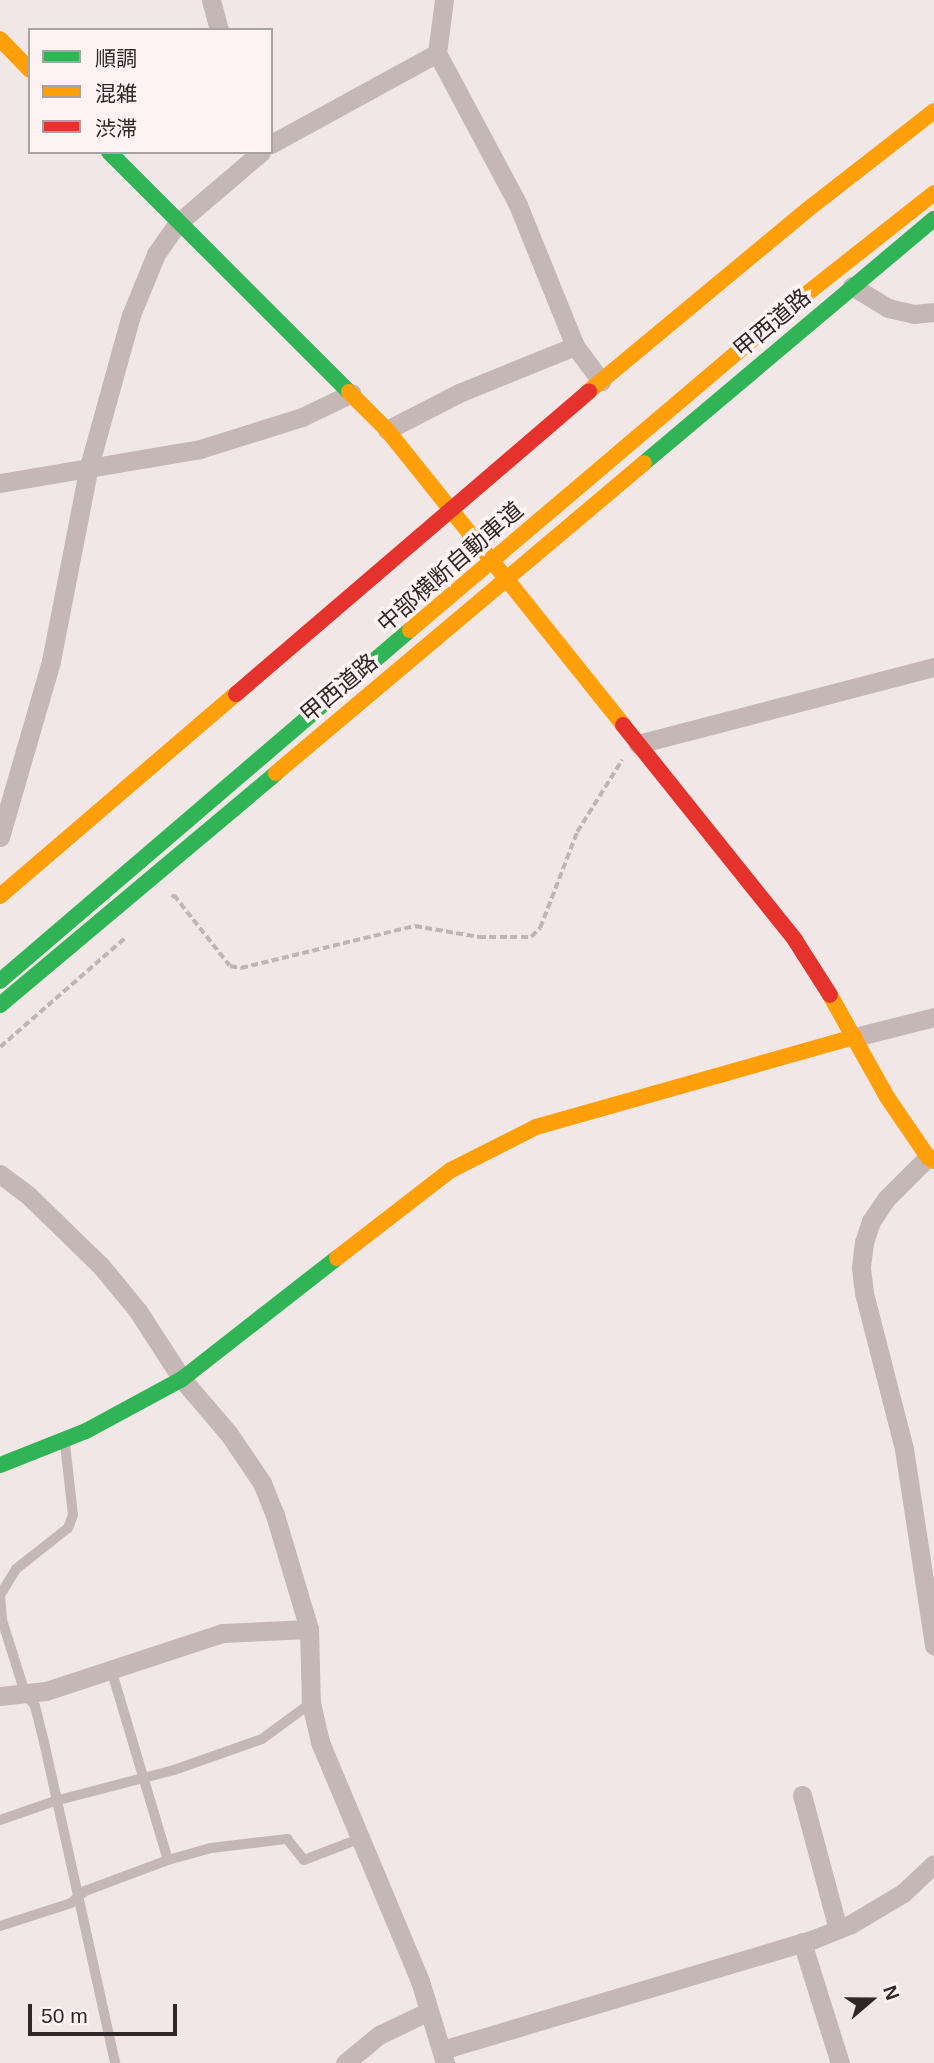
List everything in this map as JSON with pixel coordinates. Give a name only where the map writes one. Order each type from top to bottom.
[{"type":"main road","points":[[0,39],[28,68]]},
{"type":"main road","points":[[0,896],[601,381],[807,210],[934,111]]},
{"type":"main road","points":[[111,154],[352,393],[387,430],[453,510],[795,940],[855,1037],[887,1097],[931,1159]]},
{"type":"main road","name":"中部横断自動車道","points":[[0,961],[791,287],[934,174]]},
{"type":"main road","name":"中部横断自動車道","points":[[0,981],[717,368],[934,193]]},
{"type":"main road","name":"甲西道路","points":[[0,1005],[506,576],[934,219]]},
{"type":"main road","points":[[0,1465],[64,1440],[182,1379],[451,1171],[492,1147],[536,1127],[855,1037]]},
{"type":"street","points":[[211,0],[218,28]]},
{"type":"street","points":[[444,0],[438,53],[518,205],[575,346],[601,381]]},
{"type":"street","points":[[273,143],[438,53]]},
{"type":"street","points":[[0,837],[51,661],[88,470],[131,315],[156,254],[178,223],[257,154]]},
{"type":"street","points":[[852,286],[888,308],[914,314],[934,312]]},
{"type":"street","points":[[387,430],[459,393],[575,346]]},
{"type":"street","points":[[0,483],[200,449],[302,417],[352,393]]},
{"type":"street","points":[[638,744],[934,667]]},
{"type":"street","points":[[855,1037],[934,1017]]},
{"type":"street","points":[[931,1159],[886,1199],[871,1221],[864,1242],[861,1268],[864,1293],[904,1449],[934,1646]]},
{"type":"street","points":[[0,1174],[29,1196],[102,1266],[138,1311],[182,1379],[222,1425],[262,1483],[275,1515],[309,1629],[311,1703],[320,1742],[429,2011],[444,2057],[838,1929],[903,1893],[934,1864]]},
{"type":"street","points":[[0,1696],[46,1691],[222,1633],[309,1629]]},
{"type":"street","points":[[802,1795],[838,1929]]},
{"type":"street","points":[[802,1942],[840,2063]]},
{"type":"street","points":[[345,2063],[379,2035],[429,2011]]},
{"type":"lane","points":[[64,1440],[73,1515],[68,1528],[16,1569],[0,1596],[2,1620],[25,1693],[35,1706],[115,2063]]},
{"type":"lane","points":[[111,1669],[167,1860]]},
{"type":"lane","points":[[0,1820],[55,1801],[142,1778],[262,1740],[311,1703]]},
{"type":"lane","points":[[0,1926],[71,1903],[79,1896],[167,1860],[211,1848],[287,1839],[304,1860],[359,1839]]},
{"type":"path","points":[[164,904],[174,895],[230,966],[241,968],[415,926],[479,937],[531,937],[540,928],[577,832],[627,753],[638,744]]},
{"type":"path","points":[[0,1047],[133,931]]},
{"type":"traffic: fast","points":[[111,154],[349,392]]},
{"type":"traffic: fast","points":[[644,463],[934,219]]},
{"type":"traffic: fast","points":[[0,981],[410,630]]},
{"type":"traffic: fast","points":[[0,1005],[276,773]]},
{"type":"traffic: fast","points":[[0,1465],[86,1431],[182,1379],[337,1258]]},
{"type":"traffic: slow","points":[[0,39],[28,68]]},
{"type":"traffic: slow","points":[[589,391],[807,210],[934,111]]},
{"type":"traffic: slow","points":[[410,630],[800,299],[934,193]]},
{"type":"traffic: slow","points":[[349,392],[387,430],[623,725]]},
{"type":"traffic: slow","points":[[276,773],[644,463]]},
{"type":"traffic: slow","points":[[0,896],[236,694]]},
{"type":"traffic: slow","points":[[830,995],[887,1097],[928,1157],[934,1161]]},
{"type":"traffic: slow","points":[[337,1258],[451,1170],[536,1127],[855,1037]]},
{"type":"traffic: jam","points":[[236,694],[589,391]]},
{"type":"traffic: jam","points":[[623,725],[795,940],[830,995]]}]
